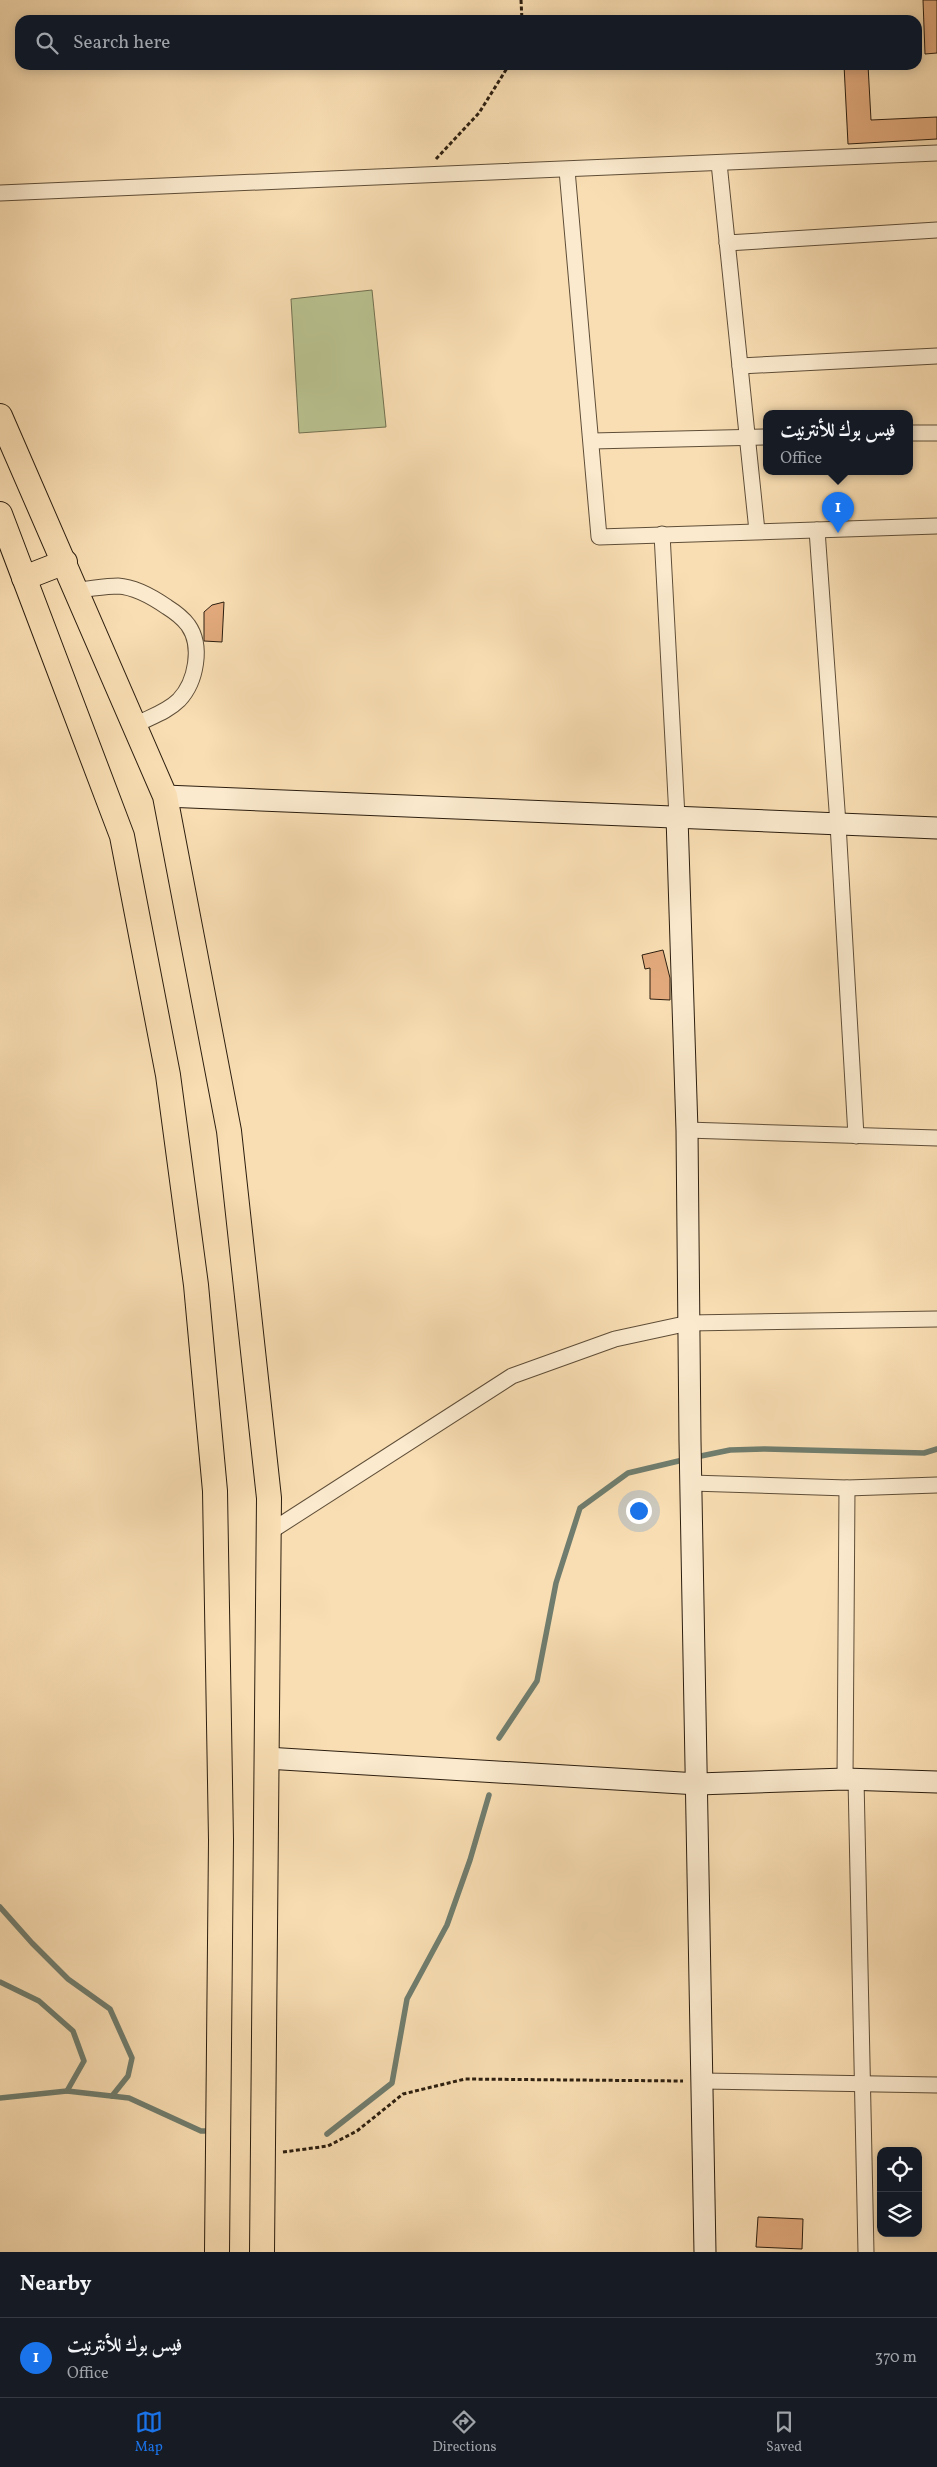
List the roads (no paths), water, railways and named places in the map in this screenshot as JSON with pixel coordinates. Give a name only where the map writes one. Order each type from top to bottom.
[{"type":"main road","points":[[0,416],[165,796],[229,1131],[269,1498],[265,2156],[262,2252]]},
{"type":"main road","points":[[0,514],[122,836],[168,1075],[196,1285],[215,1491],[221,1840],[216,2252]]},
{"type":"main road","points":[[24,578],[64,562]]},
{"type":"street","points":[[0,193],[420,177],[937,153]]},
{"type":"street","points":[[719,163],[757,531]]},
{"type":"street","points":[[567,170],[599,538],[662,534],[937,526]]},
{"type":"street","points":[[727,243],[937,230]]},
{"type":"street","points":[[740,366],[937,356]]},
{"type":"street","points":[[913,433],[937,432]]},
{"type":"street","points":[[592,441],[763,437]]},
{"type":"street","points":[[817,530],[838,824],[856,1136]]},
{"type":"street","points":[[662,534],[676,817],[680,975],[687,1130],[690,1441],[704,2081],[705,2252]]},
{"type":"street","points":[[76,590],[119,586],[134,590],[174,612],[182,618],[193,634],[196,643],[196,662],[187,688],[179,699],[168,708],[135,724]]},
{"type":"street","points":[[165,796],[937,828]]},
{"type":"street","points":[[687,1130],[937,1138]]},
{"type":"street","points":[[268,1533],[512,1376],[615,1339],[689,1323],[937,1319]]},
{"type":"street","points":[[691,1477],[847,1488],[937,1485]]},
{"type":"street","points":[[847,1488],[850,1779],[862,2084],[866,2252]]},
{"type":"street","points":[[266,1758],[698,1784],[850,1779],[937,1782]]},
{"type":"street","points":[[704,2081],[937,2085]]},
{"type":"waterway","points":[[696,1457],[730,1450],[765,1449],[924,1453],[937,1449]]},
{"type":"waterway","points":[[499,1738],[537,1681],[556,1583],[580,1508],[628,1473],[687,1459]]},
{"type":"waterway","points":[[327,2134],[392,2083],[407,1999],[447,1925],[470,1860],[489,1795]]},
{"type":"waterway","points":[[0,1907],[68,1979],[110,2009],[132,2058],[128,2076],[112,2096]]},
{"type":"waterway","points":[[0,1982],[39,2001],[73,2031],[84,2061],[67,2091],[0,2098]]},
{"type":"waterway","points":[[67,2091],[129,2098],[201,2131],[205,2131]]},
{"type":"place","name":"فيس بوك للأنترنيت","points":[[838,533]]}]
